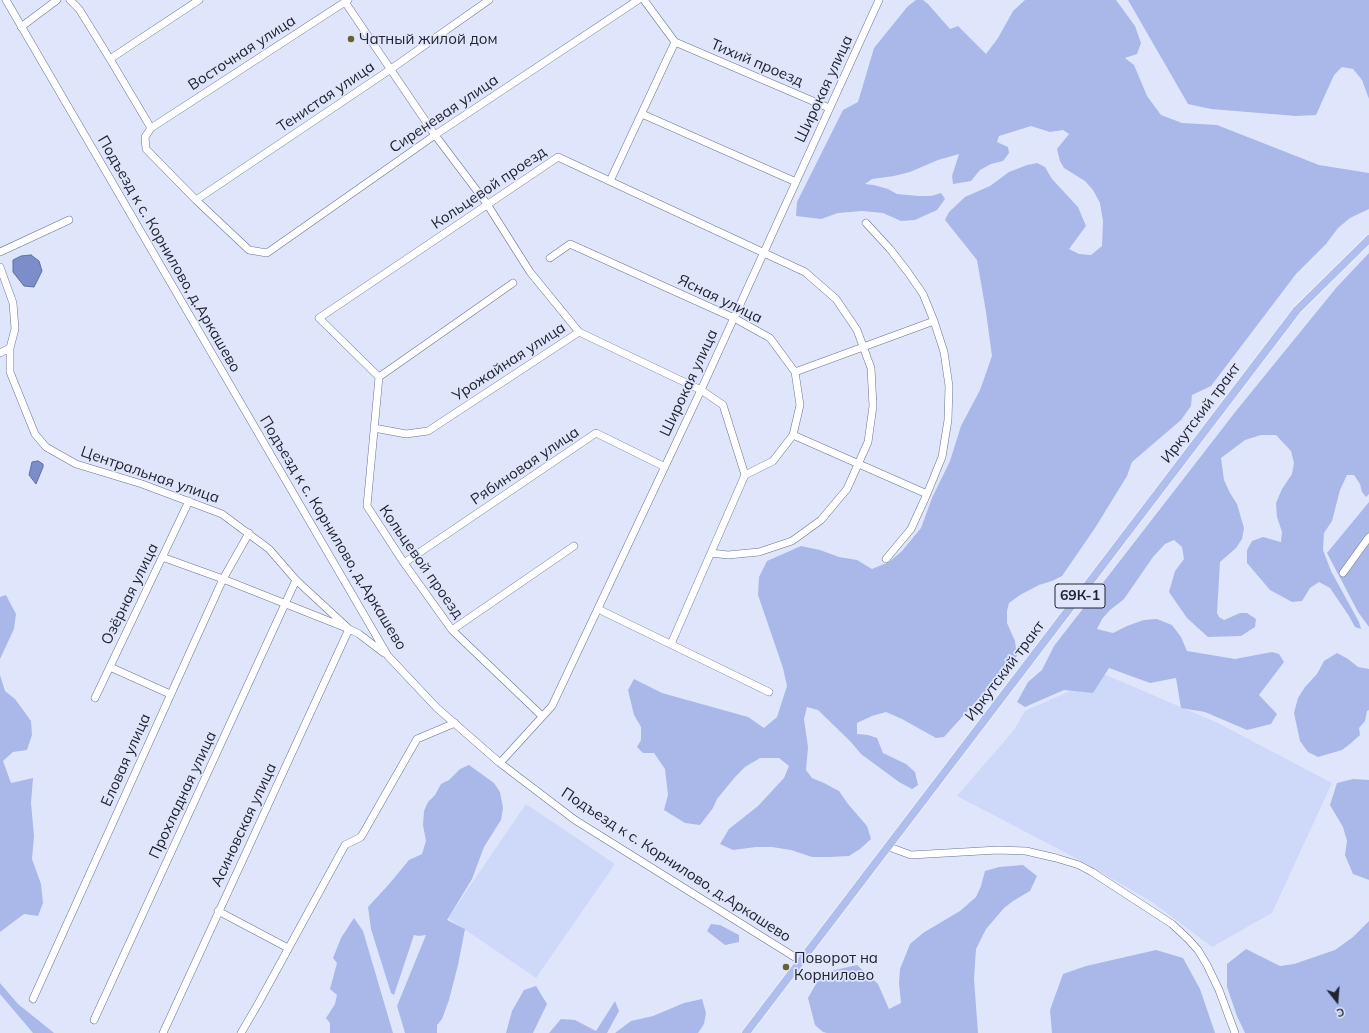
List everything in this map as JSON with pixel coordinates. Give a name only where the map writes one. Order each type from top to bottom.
[{"type":"main road","name":"Иркутский тракт","points":[[746,1033],[1298,310],[1369,239]]},
{"type":"street","name":"Подъезд к с. Корнилово, д.Аркашево","points":[[6,0],[388,656],[438,708],[500,763],[575,820],[801,961]]},
{"type":"street","points":[[22,27],[57,0]]},
{"type":"street","points":[[70,0],[78,9],[110,59],[151,128],[145,137],[146,149],[196,200]]},
{"type":"street","points":[[110,59],[199,0]]},
{"type":"street","name":"Тенистая улица","points":[[196,200],[391,69],[489,0]]},
{"type":"street","name":"Сиреневая улица","points":[[196,200],[249,250],[267,253],[435,135],[638,0]]},
{"type":"street","points":[[610,181],[675,42],[644,0]]},
{"type":"street","name":"Широкая улица","points":[[500,763],[552,706],[701,390],[879,0]]},
{"type":"street","points":[[346,1],[435,135],[487,204],[530,272],[579,332]]},
{"type":"street","name":"Восточная улица","points":[[151,128],[346,1]]},
{"type":"street","name":"Тихий проезд","points":[[675,42],[830,108]]},
{"type":"street","points":[[642,114],[796,182]]},
{"type":"street","name":"Кольцевой проезд","points":[[542,716],[452,630],[404,563],[367,506],[379,377],[319,318],[558,157],[805,272],[836,299],[857,330],[871,368],[873,406],[868,442],[847,489],[821,520],[792,540],[759,552],[728,555],[711,553]]},
{"type":"street","points":[[0,252],[69,220]]},
{"type":"street","points":[[866,223],[890,248],[923,294],[944,352],[949,386],[948,420],[942,457],[911,529],[886,559]]},
{"type":"street","name":"Ясная улица","points":[[550,258],[570,244],[734,318],[770,338],[795,372],[800,405],[793,435],[774,461],[746,475]]},
{"type":"street","name":"Центральная улица","points":[[0,267],[13,303],[15,329],[10,348],[10,372],[35,434],[46,447],[76,464],[142,484],[222,514],[269,549],[296,580],[349,628],[388,656]]},
{"type":"street","points":[[379,377],[514,283]]},
{"type":"street","points":[[795,372],[934,321]]},
{"type":"street","name":"Урожайная улица","points":[[374,428],[406,434],[428,431],[579,332],[701,390],[723,405],[746,475]]},
{"type":"street","points":[[0,353],[10,348]]},
{"type":"street","name":"Рябиновая улица","points":[[404,563],[596,433],[665,467]]},
{"type":"street","points":[[793,435],[927,494]]},
{"type":"street","points":[[671,644],[746,475]]},
{"type":"street","name":"Озёрная улица","points":[[95,698],[189,501]]},
{"type":"street","name":"Еловая улица","points":[[33,1000],[170,694],[223,579],[248,533]]},
{"type":"street","points":[[1343,573],[1369,536]]},
{"type":"street","points":[[452,630],[574,546]]},
{"type":"street","points":[[162,557],[349,628]]},
{"type":"street","name":"Прохладная улица","points":[[94,1020],[296,580]]},
{"type":"street","points":[[598,609],[769,692]]},
{"type":"street","name":"Асиновская улица","points":[[162,1033],[349,628]]},
{"type":"street","points":[[110,667],[170,694]]},
{"type":"street","points":[[241,1033],[345,845],[361,837],[417,739],[455,723]]},
{"type":"street","points":[[889,847],[911,855],[998,850],[1026,851],[1072,863],[1092,872],[1172,924],[1193,945],[1208,965],[1235,1033]]},
{"type":"street","points":[[218,911],[288,948]]},
{"type":"shaded area","points":[[916,0],[923,0],[928,4],[950,29],[958,26],[986,54],[998,38],[1013,11],[1025,0],[1116,0],[1135,26],[1141,43],[1137,54],[1125,58],[1134,65],[1147,96],[1161,115],[1182,123],[1217,125],[1319,165],[1369,173],[1369,209],[1350,218],[1338,228],[1326,244],[1296,274],[1211,386],[1192,395],[1191,406],[1181,420],[1132,462],[1127,476],[1095,528],[1062,576],[1039,585],[1020,595],[1009,603],[1007,623],[1015,641],[1017,656],[944,737],[936,738],[886,712],[872,716],[857,723],[857,734],[877,738],[883,753],[906,764],[915,772],[918,785],[912,789],[899,782],[861,754],[850,741],[818,710],[807,707],[804,719],[808,747],[806,770],[812,778],[839,791],[867,826],[871,839],[849,856],[812,857],[791,850],[772,847],[756,847],[733,850],[720,844],[729,829],[758,806],[784,778],[789,766],[779,758],[760,758],[745,767],[735,777],[717,799],[713,808],[700,825],[685,823],[664,810],[668,795],[665,769],[654,753],[643,753],[637,747],[641,740],[641,727],[634,715],[628,690],[634,679],[662,693],[748,717],[764,728],[777,717],[787,686],[783,668],[758,595],[759,577],[767,561],[801,546],[820,550],[839,557],[857,560],[872,569],[889,562],[902,551],[921,528],[932,498],[950,461],[961,426],[980,390],[992,356],[977,260],[945,220],[949,212],[965,197],[990,186],[1009,172],[1037,163],[1045,167],[1052,179],[1078,207],[1086,226],[1069,249],[1079,254],[1091,255],[1102,246],[1103,221],[1100,203],[1093,190],[1085,181],[1064,168],[1060,161],[1057,149],[1069,134],[1063,130],[1050,132],[1031,126],[999,136],[997,142],[1008,147],[1009,153],[1003,161],[991,164],[980,170],[971,181],[953,184],[952,176],[959,154],[938,160],[910,172],[872,179],[865,184],[888,189],[897,194],[931,196],[941,193],[945,199],[937,210],[915,220],[901,221],[883,213],[862,211],[838,213],[821,219],[796,216],[797,202],[843,110],[858,102],[874,48],[908,6]]},
{"type":"shaded area","points":[[1128,0],[1369,0],[1369,99],[1362,80],[1353,69],[1342,67],[1334,75],[1316,115],[1296,116],[1211,109],[1188,104]]},
{"type":"shaded area","points":[[1369,253],[1369,494],[1366,497],[1362,492],[1360,484],[1354,475],[1347,475],[1340,490],[1332,521],[1324,533],[1323,550],[1331,571],[1359,622],[1361,629],[1355,627],[1330,588],[1319,582],[1310,588],[1302,601],[1292,602],[1270,590],[1247,563],[1247,550],[1252,541],[1263,537],[1281,542],[1282,532],[1277,517],[1276,503],[1282,489],[1292,474],[1294,463],[1291,451],[1276,435],[1261,435],[1245,440],[1221,458],[1224,480],[1237,504],[1244,528],[1242,539],[1236,548],[1220,562],[1217,613],[1219,617],[1224,620],[1240,613],[1247,613],[1256,619],[1255,627],[1241,636],[1208,637],[1187,618],[1169,592],[1175,571],[1184,559],[1182,547],[1174,540],[1165,544],[1153,557],[1124,599],[1110,610],[1102,619],[1097,629],[1113,633],[1144,620],[1157,619],[1172,625],[1181,637],[1187,651],[1235,659],[1272,652],[1279,654],[1284,662],[1259,695],[1277,714],[1271,724],[1247,730],[1205,712],[1181,708],[1176,678],[1150,683],[1109,668],[1093,693],[1064,690],[1025,707],[1017,702],[1028,682],[1042,670],[1054,646],[1236,411],[1336,288]]},
{"type":"shaded area","points":[[31,255],[39,261],[42,271],[34,287],[24,286],[13,272],[13,260],[21,256]]},
{"type":"shaded area","points":[[38,461],[43,464],[43,467],[36,484],[29,475],[32,462]]},
{"type":"shaded area","points":[[1369,502],[1369,627],[1358,612],[1327,553]]},
{"type":"shaded area","points":[[6,595],[16,614],[14,629],[0,659],[0,597]]},
{"type":"shaded area","points":[[1337,653],[1358,667],[1369,669],[1369,710],[1367,711],[1365,721],[1359,728],[1360,735],[1342,750],[1318,757],[1308,752],[1300,741],[1294,713],[1298,698],[1305,687],[1317,674],[1324,661]]},
{"type":"shaded area","points":[[0,675],[5,691],[15,699],[31,721],[32,735],[27,750],[13,752],[3,761],[11,783],[33,778],[31,803],[34,836],[32,859],[41,884],[43,903],[38,916],[24,914],[0,932]]},
{"type":"shaded area","points":[[1106,675],[1218,723],[1332,783],[1272,913],[1212,947],[1152,902],[1083,862],[957,796],[1014,730],[1025,711]]},
{"type":"shaded area","points":[[469,765],[494,783],[500,792],[503,808],[501,820],[484,847],[472,879],[447,920],[465,929],[449,1000],[442,1019],[437,1025],[437,1033],[405,1033],[397,1006],[426,935],[414,935],[394,995],[391,993],[371,929],[368,907],[409,860],[422,854],[426,841],[423,825],[424,811],[428,802],[435,795],[441,784],[449,780],[460,769]]},
{"type":"shaded area","points":[[1353,779],[1369,780],[1369,880],[1353,874],[1345,855],[1347,841],[1343,827],[1330,805],[1337,783]]},
{"type":"shaded area","points":[[526,804],[615,864],[536,978],[448,918]]},
{"type":"shaded area","points":[[1023,865],[1037,876],[1030,891],[1004,908],[986,929],[976,949],[974,979],[978,1033],[827,1033],[823,1032],[815,1025],[808,998],[822,973],[857,965],[878,984],[889,1009],[901,1003],[899,983],[900,969],[910,944],[923,933],[960,911],[976,897],[985,871],[999,867]]},
{"type":"shaded area","points":[[354,918],[363,931],[393,1033],[330,1033],[330,1023],[326,1018],[335,1004],[337,995],[330,989],[337,963],[333,958],[341,938]]},
{"type":"shaded area","points":[[1369,921],[1369,1033],[1245,1033],[1237,1016],[1227,987],[1227,964],[1246,949],[1280,966],[1294,964],[1335,950],[1353,937]]},
{"type":"shaded area","points":[[711,924],[720,925],[739,935],[739,942],[725,945],[707,931]]},
{"type":"shaded area","points":[[1156,950],[1183,958],[1200,989],[1215,1033],[1052,1033],[1050,1010],[1063,974],[1086,966]]},
{"type":"shaded area","points":[[0,983],[18,1004],[54,1033],[33,1033],[0,994]]},
{"type":"shaded area","points":[[536,986],[547,1004],[533,1033],[506,1033],[512,1011],[524,990]]},
{"type":"shaded area","points":[[702,999],[706,1013],[704,1024],[698,1033],[615,1033],[631,1021],[653,1016],[684,1003]]},
{"type":"shaded area","points":[[615,1001],[619,1011],[607,1033],[549,1033],[561,1019],[575,1020],[596,1031]]},
{"type":"place","name":"Чатный жилой дом","points":[[351,39]]},
{"type":"place","name":"Поворот на Корнилово","points":[[786,967]]}]
